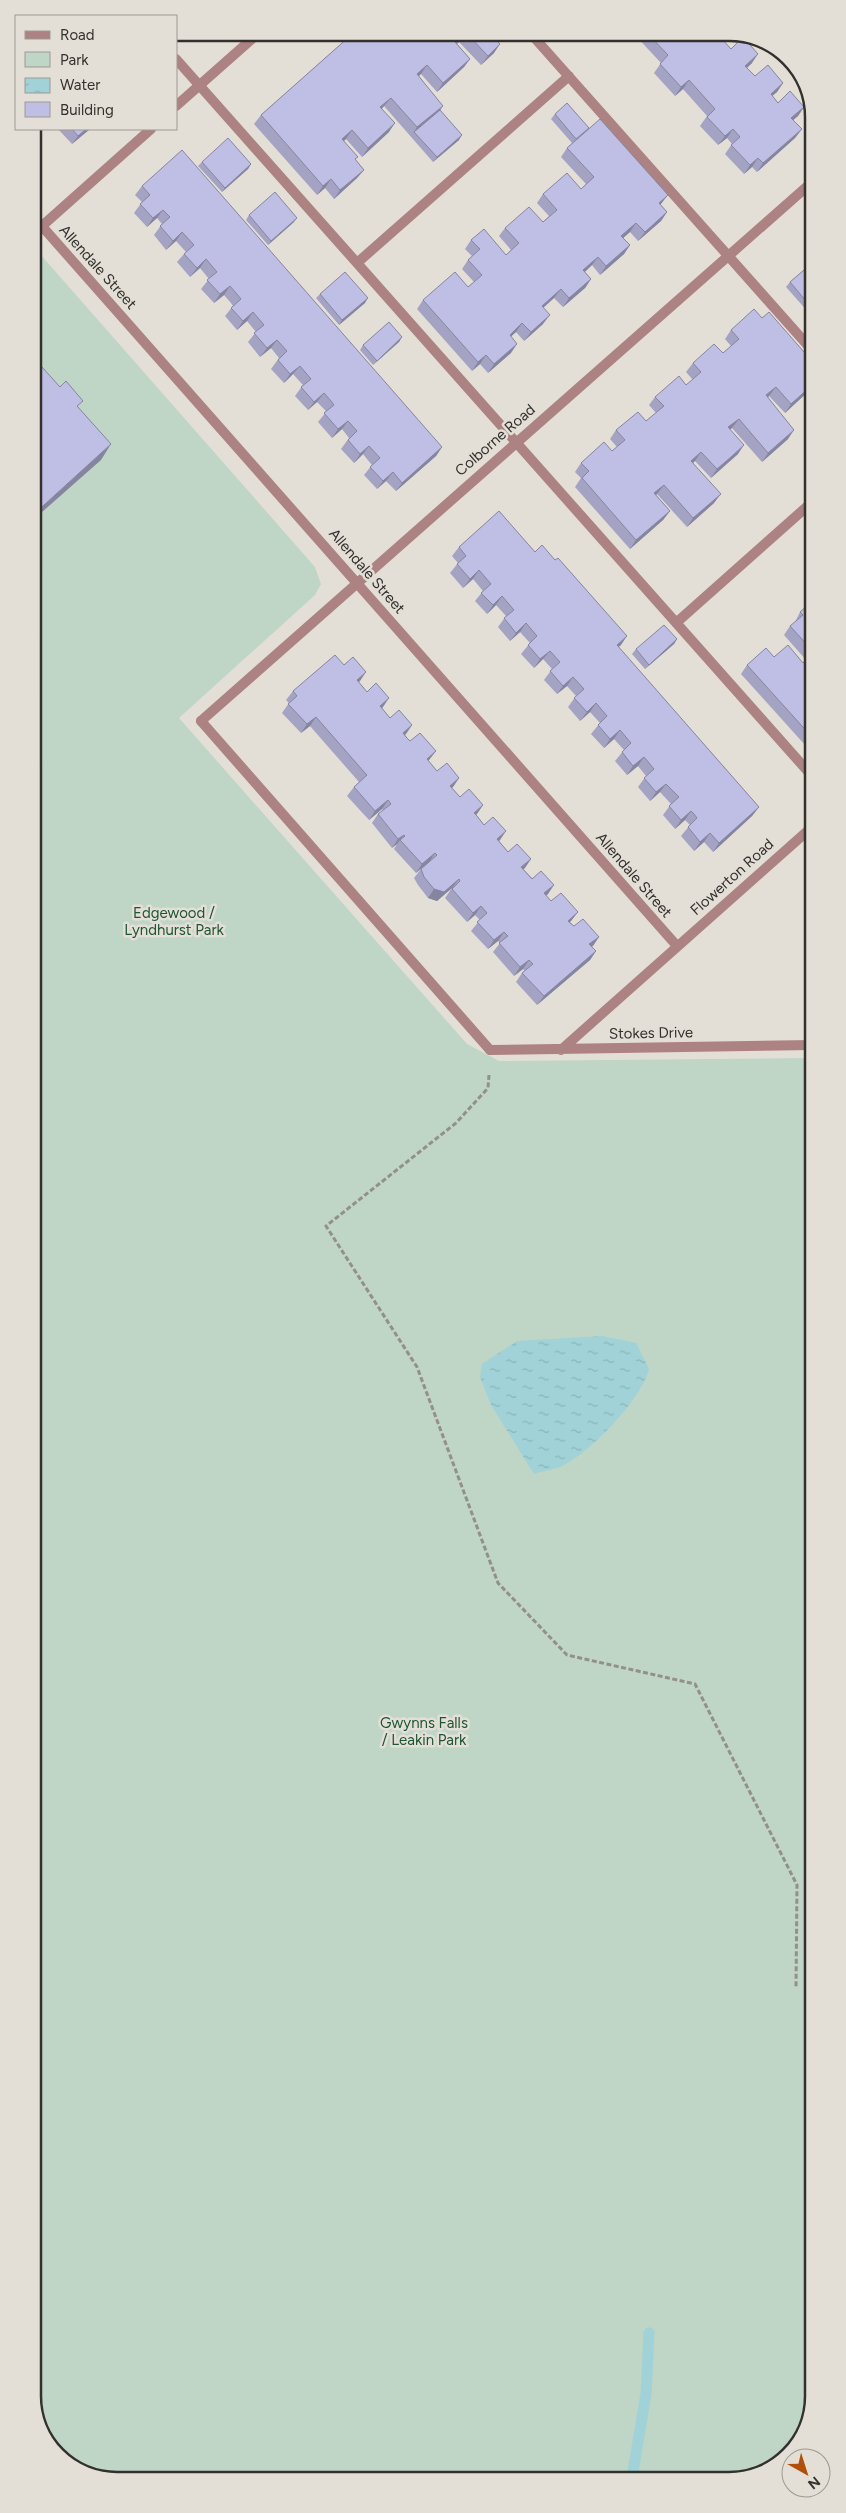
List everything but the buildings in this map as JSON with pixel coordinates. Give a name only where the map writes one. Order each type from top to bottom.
[{"type":"street","points":[[178,104],[250,41]]},
{"type":"street","points":[[537,41],[805,342]]},
{"type":"street","points":[[178,61],[805,768]]},
{"type":"street","points":[[357,263],[569,76]]},
{"type":"street","points":[[42,226],[150,130]]},
{"type":"street","name":"Colborne Road","points":[[490,1050],[200,721],[805,188]]},
{"type":"street","name":"Allendale Street","points":[[42,226],[677,946]]},
{"type":"street","points":[[676,623],[805,508]]},
{"type":"street","name":"Flowerton Road","points":[[561,1050],[805,833]]},
{"type":"street","name":"Stokes Drive","points":[[490,1050],[805,1045]]},
{"type":"path","points":[[490,1050],[488,1088],[456,1123],[326,1226],[417,1367],[498,1583],[567,1655],[695,1684],[797,1885],[796,1988]]},
{"type":"green space","name":"Gwynns Falls / Leakin Park","points":[[41,255],[315,567],[321,584],[315,595],[179,718],[467,1044],[499,1061],[805,1058],[805,2395],[801,2420],[789,2442],[771,2459],[758,2466],[728,2472],[113,2472],[98,2469],[75,2459],[57,2442],[47,2425],[41,2395]]},
{"type":"water","points":[[602,1336],[636,1343],[649,1369],[644,1382],[613,1424],[585,1450],[560,1467],[534,1474],[491,1405],[480,1377],[482,1364],[517,1341]]},
{"type":"waterway","points":[[633,2472],[646,2394],[649,2333]]},
{"type":"park label","name":"Edgewood / Lyndhurst Park","points":[[174,922]]}]
